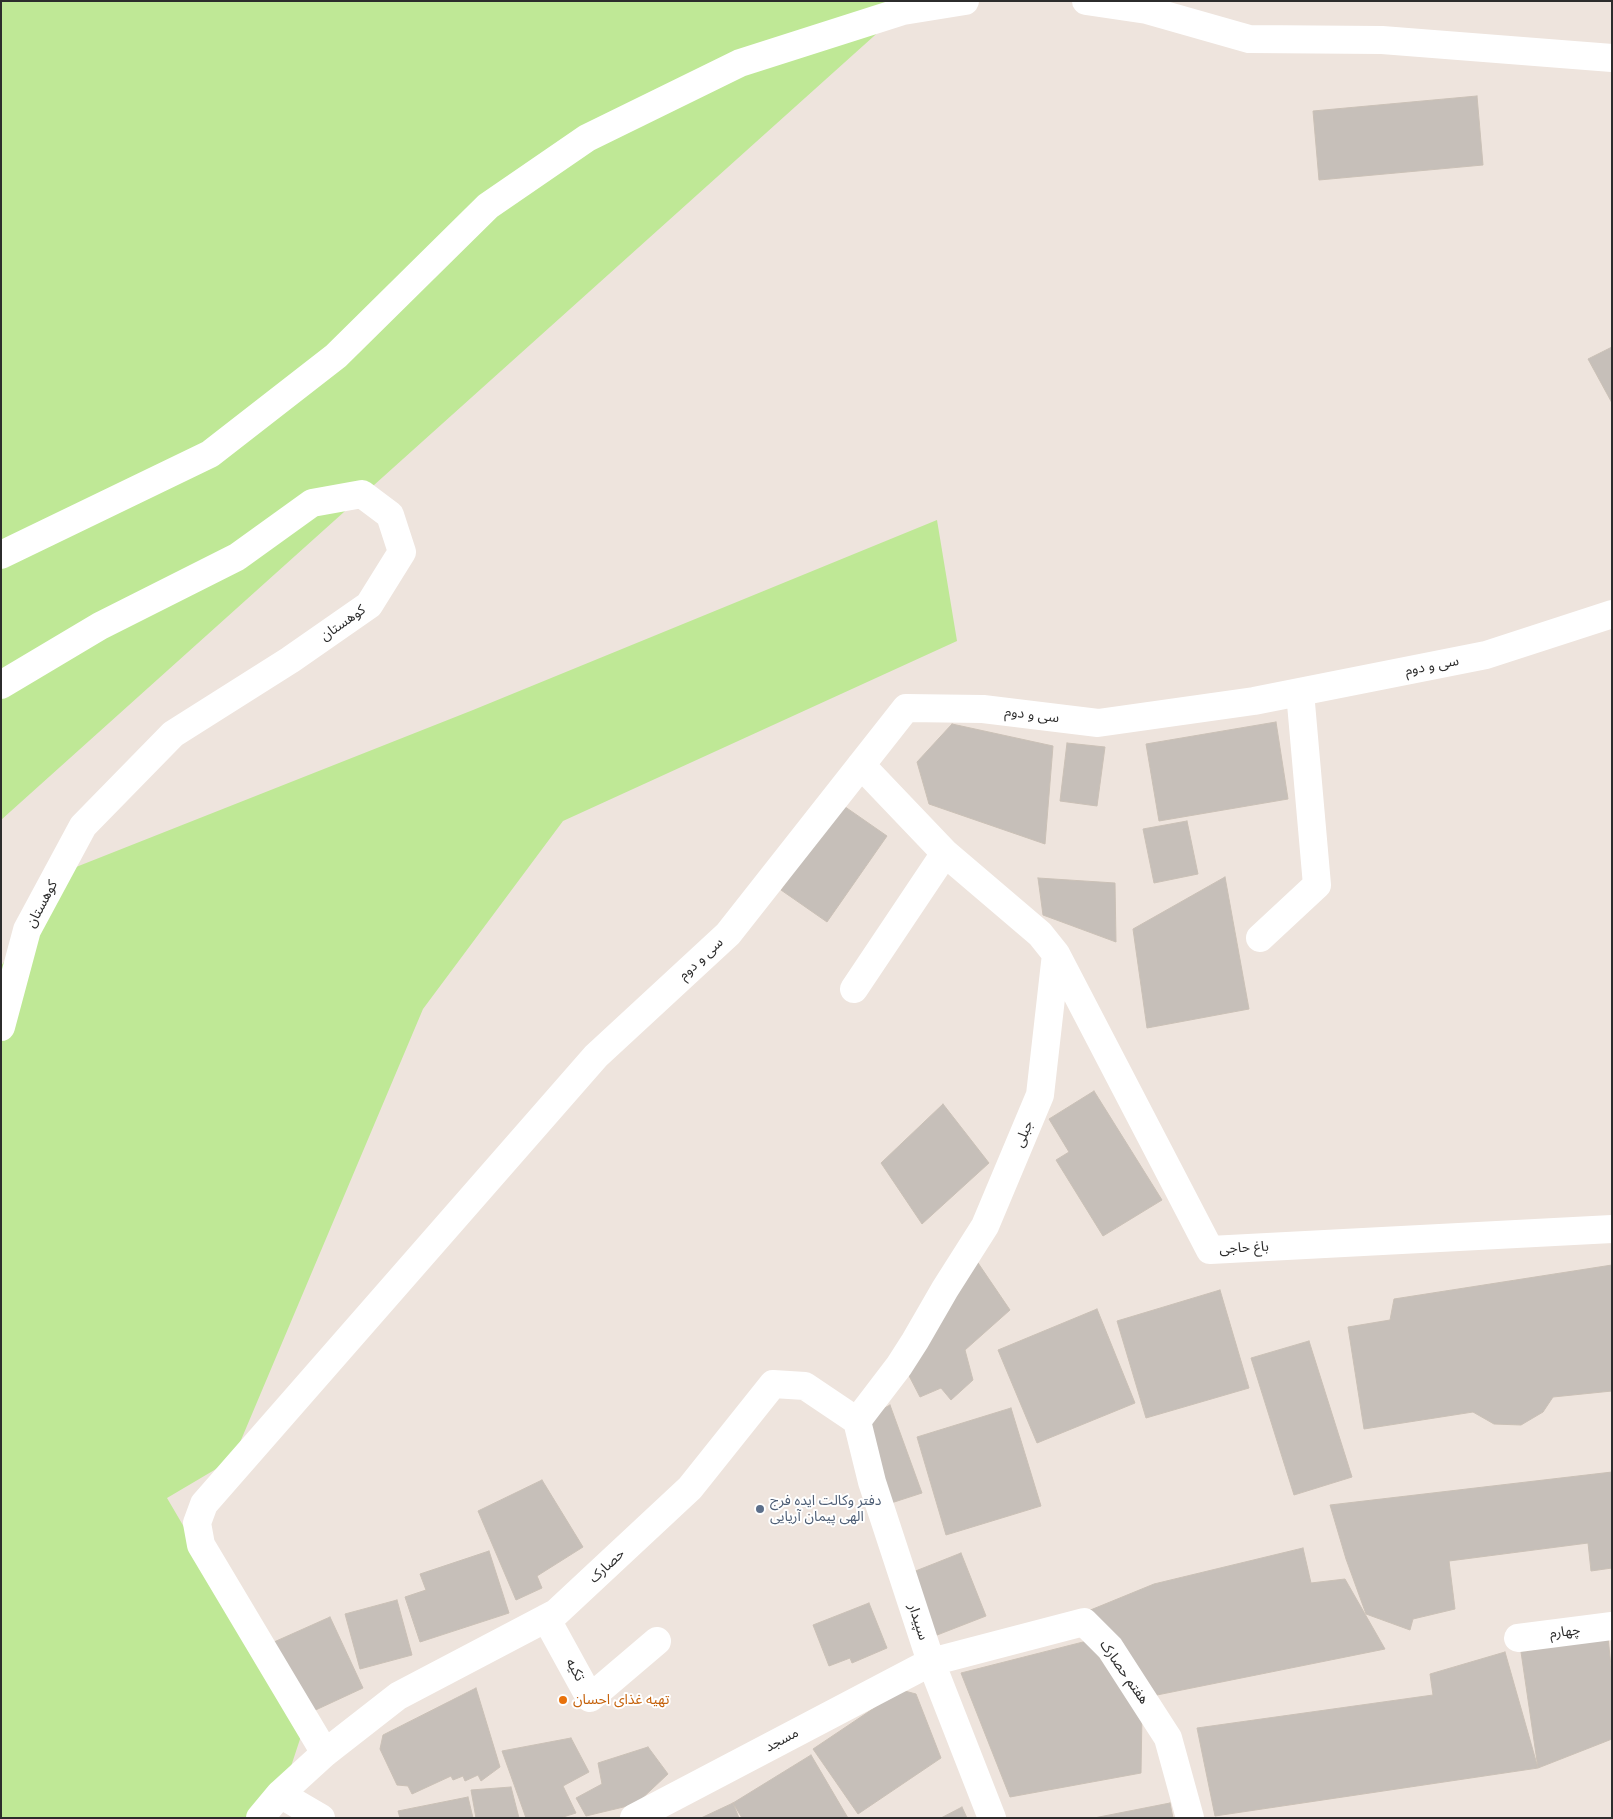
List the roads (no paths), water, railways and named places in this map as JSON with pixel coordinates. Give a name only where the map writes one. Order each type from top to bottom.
[{"type":"street","points":[[1,555],[210,454],[336,356],[488,206],[587,138],[740,63],[903,11],[964,1]]},
{"type":"street","points":[[1086,1],[1147,10],[1249,39],[1382,40],[1612,58]]},
{"type":"street","name":"کوهستان","points":[[1,686],[100,626],[237,557],[312,503],[362,494],[390,515],[402,552],[369,605],[290,660],[174,734],[83,826],[27,930],[1,1027]]},
{"type":"street","name":"سی و دوم","points":[[325,1754],[201,1545],[197,1523],[204,1504],[596,1056],[728,934],[906,708],[983,709],[1098,722],[1254,701],[1486,654],[1612,614]]},
{"type":"street","points":[[1260,938],[1317,885],[1300,692]]},
{"type":"street","points":[[861,765],[945,853],[1040,934],[1056,954]]},
{"type":"street","points":[[854,988],[945,853]]},
{"type":"street","name":"باغ حاجی","points":[[1056,954],[1210,1250],[1612,1229]]},
{"type":"street","name":"جبلی","points":[[857,1421],[916,1341],[945,1289],[985,1226],[1040,1095],[1056,954]]},
{"type":"street","name":"حصارک","points":[[280,1794],[325,1754],[398,1696],[556,1613],[690,1488],[773,1384],[805,1386],[857,1421]]},
{"type":"street","name":"سپیدار","points":[[857,1421],[872,1482],[931,1662],[992,1818]]},
{"type":"street","name":"تکیه","points":[[546,1618],[590,1698],[657,1641]]},
{"type":"street","name":"هفتم حصارک","points":[[931,1662],[1084,1622],[1110,1648],[1168,1738],[1190,1818]]},
{"type":"street","name":"چهارم","points":[[1518,1638],[1612,1626]]},
{"type":"street","name":"مسجد","points":[[634,1818],[931,1662]]},
{"type":"street","points":[[260,1818],[280,1794],[321,1818]]},
{"type":"place","name":"دفتر وکالت ایده فرج الهی پیمان آریایی","points":[[760,1509]]},
{"type":"place","name":"تهیه غذای احسان","points":[[563,1700]]}]
